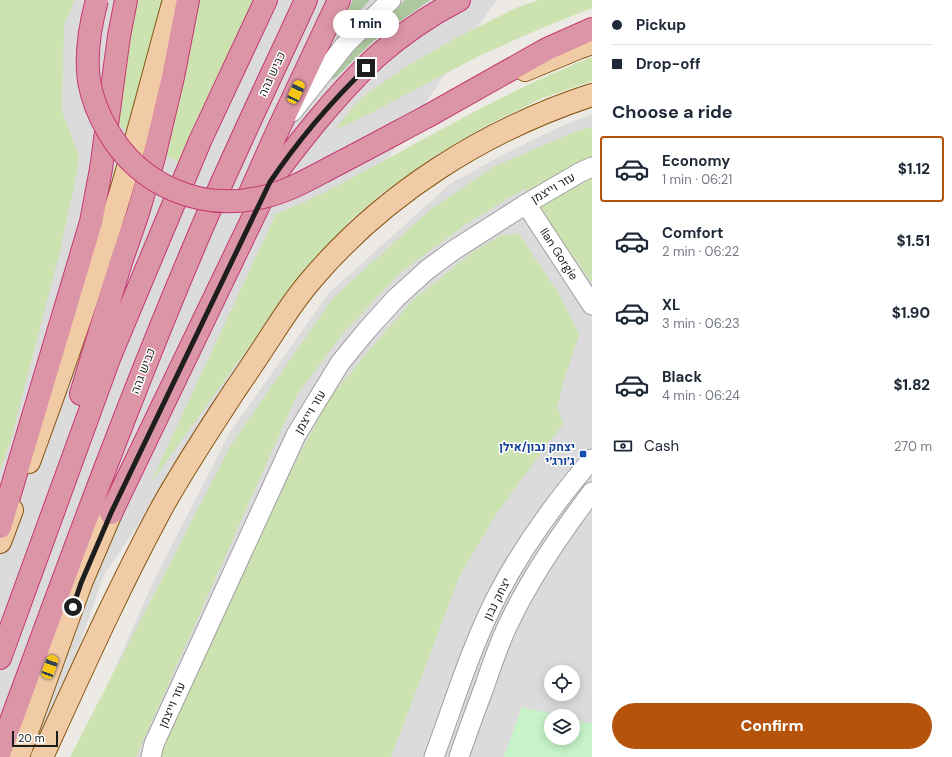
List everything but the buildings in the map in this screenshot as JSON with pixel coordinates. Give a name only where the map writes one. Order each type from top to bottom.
[{"type":"highway","points":[[97,0],[90,31],[88,49],[89,81],[92,94],[103,123],[115,143],[139,169],[157,182],[186,195],[202,199],[221,201],[238,201],[265,197],[298,184],[428,116],[547,49],[592,29]]},
{"type":"highway","points":[[0,527],[91,222],[101,169],[117,48],[126,0]]},
{"type":"highway","points":[[2,653],[154,157],[173,77],[188,0]]},
{"type":"highway","points":[[2,653],[110,356],[197,148],[266,0]]},
{"type":"highway","name":"כביש גהה","points":[[0,751],[61,583],[155,341],[239,145],[306,0]]},
{"type":"highway","points":[[111,513],[277,132],[339,0]]},
{"type":"highway","points":[[111,513],[270,182],[280,167],[334,101],[376,57],[399,38],[444,8],[459,0]]},
{"type":"main road","points":[[0,542],[56,388],[116,210],[174,0]]},
{"type":"main road","points":[[469,93],[592,43]]},
{"type":"main road","points":[[42,757],[124,580],[164,503],[191,457],[289,310],[311,280],[363,226],[397,197],[434,171],[470,149],[531,118],[592,95]]},
{"type":"main road","points":[[18,757],[81,583],[111,513]]},
{"type":"street","points":[[277,132],[345,45],[391,0]]},
{"type":"street","name":"עזר וייצמן","points":[[151,757],[154,744],[296,435],[340,363],[396,298],[428,269],[454,250],[526,204],[592,167]]},
{"type":"street","name":"Ilan Gorgie","points":[[526,204],[592,305]]},
{"type":"street","name":"יצחק נבון","points":[[434,757],[479,635],[497,597],[517,561],[542,523],[592,458]]},
{"type":"street","name":"יצחק נבון","points":[[459,757],[509,623],[547,556],[592,492]]},
{"type":"shaded area","points":[[0,0],[497,0],[104,575],[40,757],[0,757]]},
{"type":"shaded area","points":[[592,114],[592,757],[76,757],[153,582],[230,432],[329,293],[450,184],[504,154],[564,125]]},
{"type":"green space","points":[[0,0],[75,0],[64,24],[62,111],[79,156],[60,251],[10,443],[0,470]]},
{"type":"green space","points":[[138,0],[164,0],[126,131],[117,124],[129,43]]},
{"type":"green space","points":[[196,0],[254,0],[179,163],[166,155],[183,86]]},
{"type":"green space","points":[[353,0],[370,0],[335,36]]},
{"type":"green space","points":[[405,0],[430,0],[373,41],[333,80],[330,71]]},
{"type":"green space","points":[[539,0],[592,0],[592,8],[537,30],[477,57],[371,113],[333,131],[361,98],[401,70],[450,41],[518,7]]},
{"type":"green space","points":[[592,57],[592,81],[540,99],[488,125],[436,155],[381,194],[350,221],[311,262],[150,484],[276,214],[329,190],[457,121],[536,81]]},
{"type":"green space","points":[[592,127],[592,283],[525,188],[465,225],[401,272],[346,330],[297,395],[136,757],[70,757],[231,445],[333,298],[430,210],[495,166],[574,132]]},
{"type":"green space","points":[[519,234],[559,294],[579,335],[557,407],[564,424],[548,443],[497,513],[460,575],[391,757],[161,757],[163,746],[295,463],[329,399],[414,299],[473,252],[501,235]]},
{"type":"green space","points":[[522,707],[544,712],[544,745],[580,745],[580,721],[592,724],[592,757],[504,757]]},
{"type":"place","name":"יצחק נבון/אילן ג׳ורג׳י","points":[[583,454]]},
{"type":"route","points":[[73,607],[81,583],[111,513],[270,182],[280,167],[326,110],[366,68]]}]
